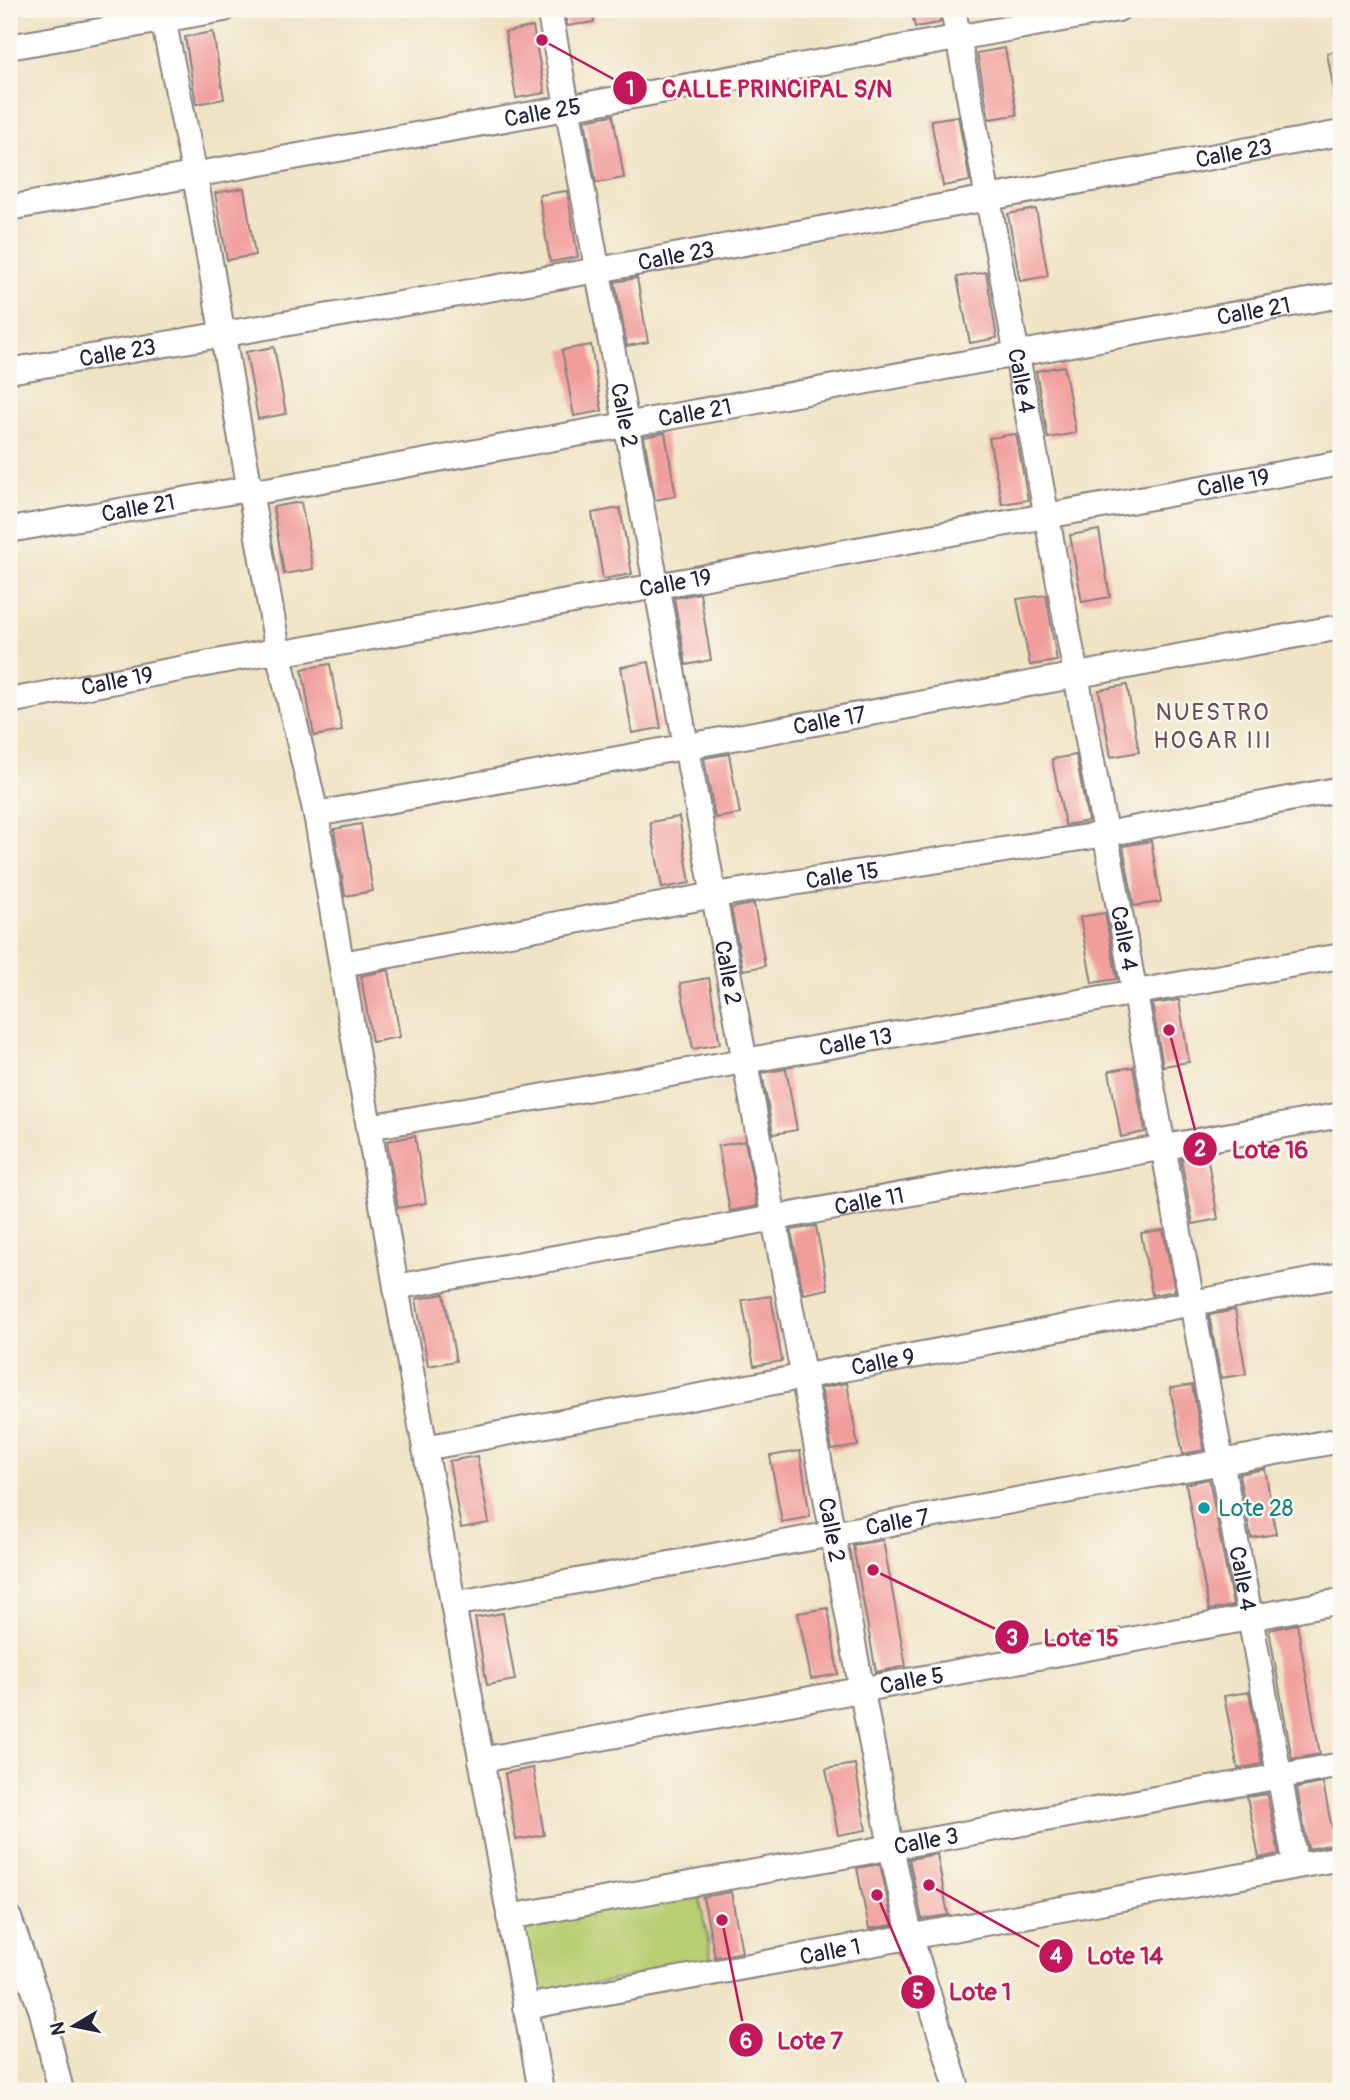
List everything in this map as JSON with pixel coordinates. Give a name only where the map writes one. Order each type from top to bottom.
[{"type":"street","points":[[9,47],[162,14],[224,9]]},
{"type":"street","name":"Calle 2","points":[[550,9],[891,1847],[910,1935],[958,2091]]},
{"type":"street","name":"Calle 4","points":[[953,9],[1296,1866]]},
{"type":"street","name":"Calle 25","points":[[9,208],[1118,9]]},
{"type":"street","points":[[162,14],[195,176],[278,651],[316,814],[396,1287],[541,2091]]},
{"type":"street","name":"Calle 23","points":[[9,371],[598,270],[1341,133]]},
{"type":"street","name":"Calle 21","points":[[9,530],[235,491],[250,492],[1341,295]]},
{"type":"street","name":"Calle 19","points":[[9,701],[1341,463]]},
{"type":"street","name":"Calle 17","points":[[316,814],[1341,627]]},
{"type":"street","name":"Calle 15","points":[[342,964],[715,895],[1105,834],[1341,789]]},
{"type":"street","name":"Calle 13","points":[[369,1128],[1341,956]]},
{"type":"street","name":"Calle 11","points":[[396,1287],[1341,1115]]},
{"type":"street","name":"Calle 9","points":[[425,1448],[1341,1275]]},
{"type":"street","name":"Calle 7","points":[[453,1604],[1341,1440]]},
{"type":"street","name":"Calle 5","points":[[481,1760],[1341,1601]]},
{"type":"street","name":"Calle 3","points":[[509,1917],[1341,1765]]},
{"type":"street","name":"Calle 1","points":[[525,2007],[1341,1858]]},
{"type":"street","points":[[9,1918],[41,2012],[61,2091]]},
{"type":"green space","points":[[698,1888],[712,1961],[534,1996],[519,1921]]},
{"type":"building","points":[[564,9],[592,9],[594,22],[567,26]]},
{"type":"building","points":[[911,9],[939,9],[940,23],[915,27]]},
{"type":"building","points":[[533,27],[545,93],[516,98],[505,32]]},
{"type":"building","points":[[213,32],[224,99],[196,104],[185,37]]},
{"type":"building","points":[[1005,48],[1017,115],[989,119],[977,53]]},
{"type":"building","points":[[1341,51],[1341,90],[1334,91],[1327,53]]},
{"type":"building","points":[[613,115],[624,178],[596,183],[585,120]]},
{"type":"building","points":[[958,116],[970,181],[943,186],[931,120]]},
{"type":"building","points":[[244,188],[255,255],[227,260],[215,193]]},
{"type":"building","points":[[567,191],[578,257],[550,262],[539,195]]},
{"type":"building","points":[[1036,209],[1048,276],[1020,281],[1008,214]]},
{"type":"building","points":[[986,272],[997,338],[970,343],[957,277]]},
{"type":"building","points":[[637,278],[648,342],[627,346],[615,282]]},
{"type":"building","points":[[591,345],[602,411],[574,416],[562,350]]},
{"type":"building","points":[[274,347],[286,414],[258,419],[246,352]]},
{"type":"building","points":[[1064,366],[1076,433],[1048,438],[1036,371]]},
{"type":"building","points":[[665,433],[676,496],[655,500],[644,437]]},
{"type":"building","points":[[1016,434],[1028,500],[1002,504],[989,438]]},
{"type":"building","points":[[301,502],[313,569],[284,574],[273,507]]},
{"type":"building","points":[[620,508],[632,574],[603,579],[592,513]]},
{"type":"building","points":[[1099,530],[1110,597],[1082,602],[1070,535]]},
{"type":"building","points":[[700,593],[711,660],[686,665],[674,598]]},
{"type":"building","points":[[1046,595],[1057,661],[1030,665],[1017,599]]},
{"type":"building","points":[[649,662],[661,728],[632,733],[621,667]]},
{"type":"building","points":[[330,664],[342,731],[314,736],[302,669]]},
{"type":"building","points":[[1127,685],[1139,752],[1111,757],[1099,690]]},
{"type":"building","points":[[729,754],[740,814],[715,818],[704,758]]},
{"type":"building","points":[[1076,755],[1088,821],[1065,825],[1052,759]]},
{"type":"building","points":[[679,817],[690,883],[662,888],[650,822]]},
{"type":"building","points":[[361,824],[373,891],[345,896],[334,829]]},
{"type":"building","points":[[1151,841],[1161,902],[1134,906],[1123,846]]},
{"type":"building","points":[[754,904],[765,966],[743,970],[731,908]]},
{"type":"building","points":[[1105,913],[1117,979],[1092,983],[1080,917]]},
{"type":"building","points":[[389,970],[400,1037],[372,1042],[361,976]]},
{"type":"building","points":[[709,978],[720,1044],[693,1049],[680,983]]},
{"type":"building","points":[[1179,1000],[1189,1062],[1163,1066],[1152,1004]]},
{"type":"building","points":[[1133,1067],[1145,1132],[1121,1137],[1109,1071]]},
{"type":"building","points":[[786,1069],[797,1130],[773,1134],[762,1073]]},
{"type":"building","points":[[415,1136],[426,1203],[398,1208],[387,1141]]},
{"type":"building","points":[[745,1141],[757,1206],[730,1211],[718,1146]]},
{"type":"building","points":[[1207,1155],[1218,1219],[1193,1224],[1181,1159]]},
{"type":"building","points":[[816,1226],[828,1289],[803,1294],[791,1230]]},
{"type":"building","points":[[1163,1230],[1175,1291],[1152,1295],[1141,1233]]},
{"type":"building","points":[[444,1294],[456,1361],[428,1366],[416,1299]]},
{"type":"building","points":[[771,1296],[782,1361],[754,1366],[742,1300]]},
{"type":"building","points":[[1235,1310],[1246,1374],[1221,1378],[1209,1315]]},
{"type":"building","points":[[847,1383],[858,1446],[832,1450],[821,1388]]},
{"type":"building","points":[[1192,1385],[1204,1450],[1183,1454],[1170,1388]]},
{"type":"building","points":[[800,1451],[810,1517],[782,1522],[770,1456]]},
{"type":"building","points":[[477,1456],[489,1523],[461,1528],[449,1461]]},
{"type":"building","points":[[1265,1469],[1276,1534],[1251,1538],[1239,1474]]},
{"type":"building","points":[[1209,1479],[1233,1606],[1209,1610],[1186,1484]]},
{"type":"building","points":[[883,1540],[906,1666],[876,1672],[853,1545]]},
{"type":"building","points":[[828,1608],[838,1674],[811,1679],[798,1613]]},
{"type":"building","points":[[503,1613],[515,1680],[487,1685],[475,1618]]},
{"type":"building","points":[[1297,1624],[1320,1754],[1292,1759],[1269,1630]]},
{"type":"building","points":[[1249,1692],[1262,1764],[1238,1769],[1224,1696]]},
{"type":"building","points":[[855,1764],[866,1830],[838,1835],[826,1769]]},
{"type":"building","points":[[533,1768],[544,1835],[516,1840],[505,1773]]},
{"type":"building","points":[[1323,1783],[1335,1844],[1308,1849],[1297,1788]]},
{"type":"building","points":[[1267,1794],[1279,1854],[1259,1858],[1247,1797]]},
{"type":"building","points":[[937,1854],[948,1915],[922,1919],[909,1859]]},
{"type":"building","points":[[880,1864],[893,1925],[869,1929],[857,1868]]},
{"type":"building","points":[[731,1892],[742,1952],[715,1957],[703,1897]]},
{"type":"place","name":"CALLE PRINCIPAL S/N","points":[[542,40]]},
{"type":"place","name":"Lote 16","points":[[1169,1030]]},
{"type":"place","name":"Lote 28","points":[[1204,1508]]},
{"type":"place","name":"Lote 15","points":[[873,1570]]},
{"type":"place","name":"Lote 14","points":[[929,1885]]},
{"type":"place","name":"Lote 1","points":[[877,1895]]},
{"type":"place","name":"Lote 7","points":[[722,1920]]},
{"type":"district","name":"NUESTRO HOGAR III","points":[[1213,726]]}]
